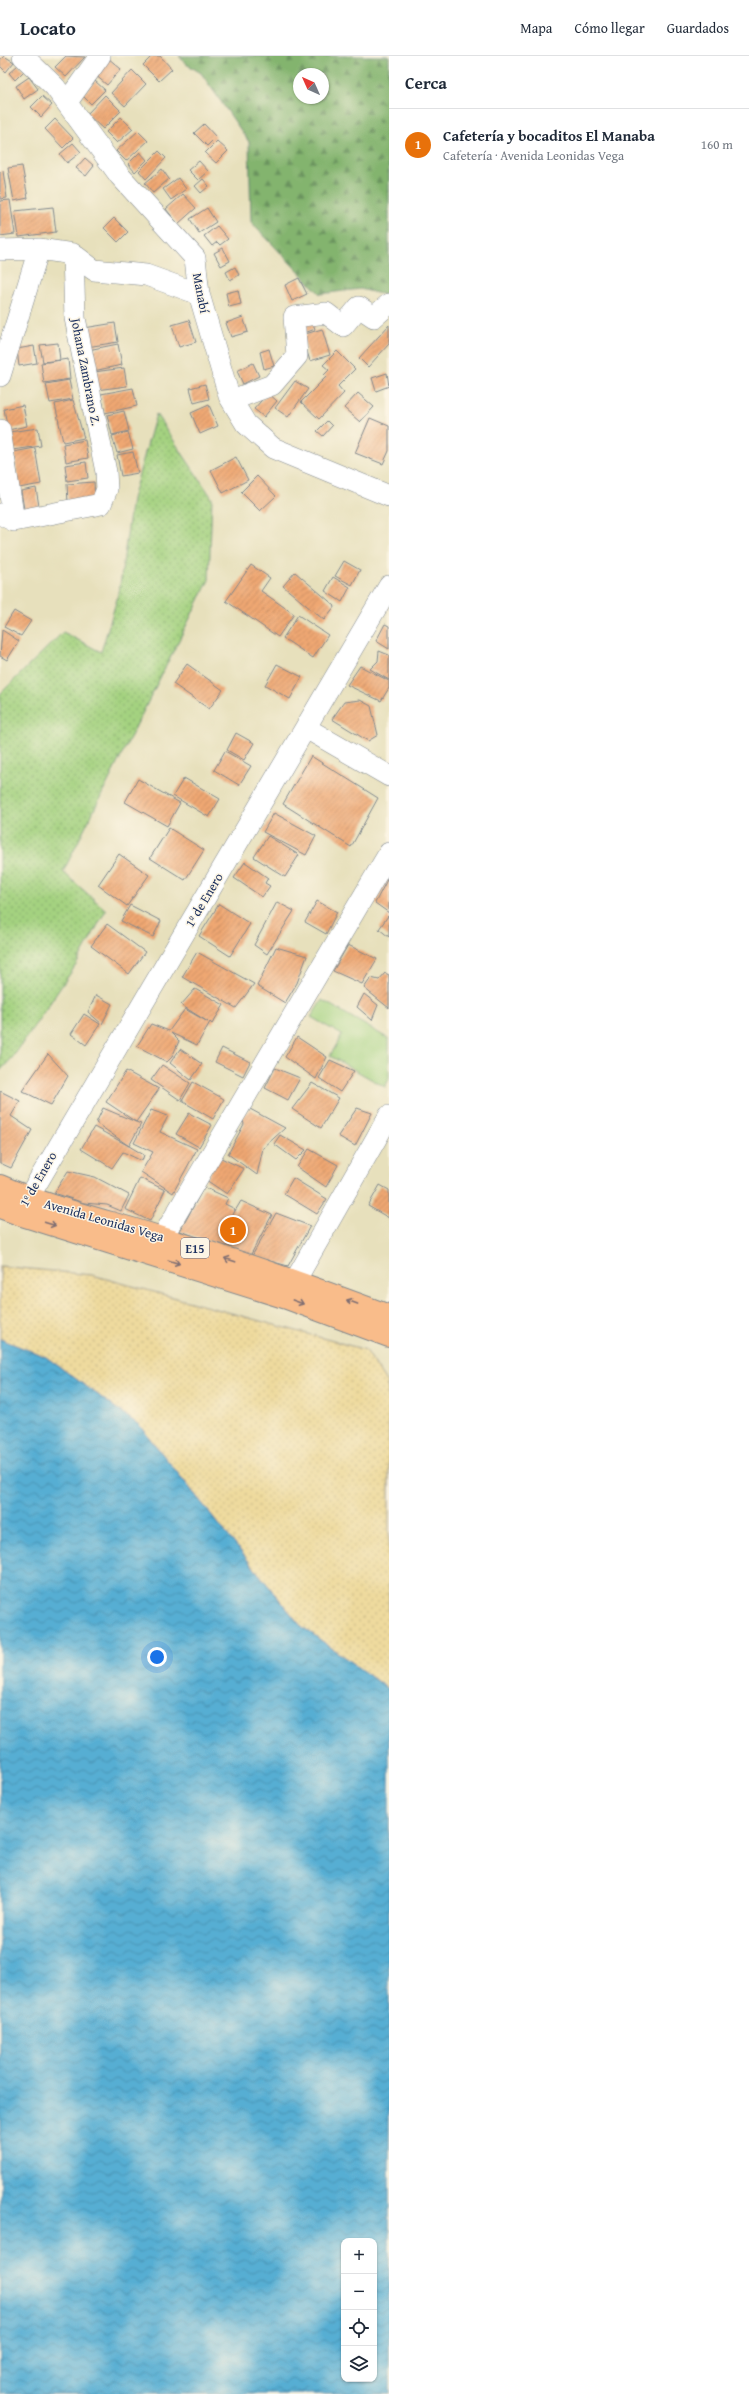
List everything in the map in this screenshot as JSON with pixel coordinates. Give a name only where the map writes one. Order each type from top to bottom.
[{"type":"highway","name":"Avenida Leonidas Vega","points":[[0,1186],[15,1206],[287,1298],[389,1336]]},
{"type":"highway","name":"Avenida Leonidas Vega","points":[[15,1206],[162,1238],[294,1281],[389,1316]]},
{"type":"street","name":"Manabí","points":[[23,56],[67,102],[120,176],[195,258],[199,294],[229,396],[246,424],[273,448],[389,496]]},
{"type":"street","points":[[67,102],[100,56]]},
{"type":"street","points":[[0,250],[39,249],[73,254],[94,270],[146,275],[199,294]]},
{"type":"street","points":[[0,376],[39,249]]},
{"type":"street","name":"Johana Zambrano Z.","points":[[7,518],[101,504],[107,489],[106,472],[75,318],[73,254]]},
{"type":"street","points":[[232,400],[272,385],[297,356],[294,317],[326,313],[343,326],[359,307],[374,317],[389,304]]},
{"type":"street","points":[[1,438],[7,518]]},
{"type":"street","name":"1º de Enero","points":[[15,1206],[306,728],[389,586]]},
{"type":"street","points":[[306,728],[389,776]]},
{"type":"street","points":[[162,1238],[389,853]]},
{"type":"street","points":[[294,1281],[389,1116]]},
{"type":"green space","points":[[179,56],[389,56],[389,296],[360,289],[320,294],[251,222],[249,142],[201,73],[186,64]]},
{"type":"green space","points":[[156,414],[212,498],[209,580],[63,872],[106,910],[76,965],[13,1057],[0,1071],[0,694],[63,632],[101,652],[119,592],[132,499]]},
{"type":"green space","points":[[322,1000],[389,1039],[389,1079],[385,1087],[330,1056],[342,1035],[311,1017]]},
{"type":"sand","points":[[0,1266],[92,1275],[366,1350],[387,1383],[389,1401],[389,1690],[300,1625],[139,1425],[46,1357],[0,1339]]},
{"type":"water","points":[[0,1339],[46,1357],[139,1425],[300,1625],[389,1690],[389,2394],[0,2394]]},
{"type":"building","points":[[4,56],[14,62],[6,72],[0,66],[0,60]]},
{"type":"building","points":[[66,56],[85,57],[66,77],[55,67]]},
{"type":"building","points":[[152,56],[160,56],[172,69],[159,81],[143,65]]},
{"type":"building","points":[[108,58],[121,69],[107,85],[94,74]]},
{"type":"building","points":[[18,65],[24,71],[15,80],[9,73]]},
{"type":"building","points":[[132,70],[146,84],[125,106],[111,93]]},
{"type":"building","points":[[29,77],[38,89],[24,99],[16,86]]},
{"type":"building","points":[[95,81],[105,90],[91,104],[82,95]]},
{"type":"building","points":[[105,95],[121,111],[103,129],[87,114]]},
{"type":"building","points":[[42,96],[52,105],[41,117],[31,107]]},
{"type":"building","points":[[121,117],[133,129],[117,143],[106,132]]},
{"type":"building","points":[[55,119],[73,138],[63,148],[45,129]]},
{"type":"building","points":[[204,124],[216,137],[207,146],[194,133]]},
{"type":"building","points":[[138,131],[148,141],[126,161],[116,151]]},
{"type":"building","points":[[217,141],[228,151],[216,163],[205,153]]},
{"type":"building","points":[[73,143],[81,152],[67,163],[60,154]]},
{"type":"building","points":[[159,151],[166,158],[146,179],[139,171]]},
{"type":"building","points":[[140,152],[147,160],[135,172],[128,164]]},
{"type":"building","points":[[85,158],[94,166],[86,176],[76,168]]},
{"type":"building","points":[[199,161],[208,171],[198,180],[188,170]]},
{"type":"building","points":[[22,166],[28,198],[14,201],[8,168]]},
{"type":"building","points":[[162,169],[169,179],[153,193],[145,183]]},
{"type":"building","points":[[3,171],[7,198],[0,199],[0,172]]},
{"type":"building","points":[[178,178],[186,189],[171,200],[163,189]]},
{"type":"building","points":[[203,179],[209,186],[201,193],[195,186]]},
{"type":"building","points":[[183,194],[196,208],[178,224],[166,209]]},
{"type":"building","points":[[10,200],[15,234],[0,236],[0,201]]},
{"type":"building","points":[[53,207],[56,232],[19,237],[15,211]]},
{"type":"building","points":[[207,208],[216,222],[199,233],[190,219]]},
{"type":"building","points":[[114,218],[128,232],[118,242],[104,228]]},
{"type":"building","points":[[217,226],[228,239],[220,245],[217,242],[212,246],[204,236]]},
{"type":"building","points":[[223,248],[230,261],[221,266],[214,253]]},
{"type":"building","points":[[235,267],[239,275],[230,280],[226,272]]},
{"type":"building","points":[[299,278],[307,294],[292,301],[285,285]]},
{"type":"building","points":[[238,290],[241,304],[229,307],[226,293]]},
{"type":"building","points":[[310,316],[315,329],[302,334],[297,322]]},
{"type":"building","points":[[243,317],[248,332],[231,337],[226,323]]},
{"type":"building","points":[[189,320],[196,342],[179,347],[172,325]]},
{"type":"building","points":[[115,323],[118,342],[87,347],[84,328]]},
{"type":"building","points":[[389,325],[389,344],[368,367],[359,358]]},
{"type":"building","points":[[322,329],[330,355],[310,361],[302,335]]},
{"type":"building","points":[[58,343],[60,360],[43,362],[40,345]]},
{"type":"building","points":[[118,344],[122,365],[93,371],[88,350]]},
{"type":"building","points":[[34,346],[37,363],[19,366],[17,349]]},
{"type":"building","points":[[269,349],[274,366],[264,369],[260,352]]},
{"type":"building","points":[[337,351],[355,369],[338,386],[344,393],[319,419],[301,402],[326,377],[324,375],[329,370],[323,365]]},
{"type":"building","points":[[68,359],[70,379],[44,383],[41,363]]},
{"type":"building","points":[[253,363],[259,376],[243,384],[237,371]]},
{"type":"building","points":[[124,368],[127,386],[96,390],[94,372]]},
{"type":"building","points":[[387,373],[389,386],[376,391],[372,378]]},
{"type":"building","points":[[69,380],[73,399],[50,403],[46,384]]},
{"type":"building","points":[[295,381],[308,389],[288,417],[275,408]]},
{"type":"building","points":[[205,384],[209,399],[194,403],[190,388]]},
{"type":"building","points":[[133,388],[137,406],[105,413],[101,394]]},
{"type":"building","points":[[268,393],[277,401],[264,417],[254,409]]},
{"type":"building","points":[[358,393],[374,407],[360,422],[344,408]]},
{"type":"building","points":[[73,400],[84,438],[63,442],[55,404]]},
{"type":"building","points":[[23,405],[27,426],[8,430],[4,409]]},
{"type":"building","points":[[209,405],[218,426],[200,434],[191,413]]},
{"type":"building","points":[[124,411],[129,431],[112,435],[107,415]]},
{"type":"building","points":[[370,418],[389,426],[389,451],[383,464],[355,453]]},
{"type":"building","points":[[327,421],[332,426],[323,436],[317,431]]},
{"type":"building","points":[[38,428],[41,446],[12,450],[9,432]]},
{"type":"building","points":[[128,432],[133,449],[117,453],[112,436]]},
{"type":"building","points":[[85,440],[88,458],[66,462],[63,444]]},
{"type":"building","points":[[35,448],[41,484],[19,488],[14,452]]},
{"type":"building","points":[[133,452],[138,473],[121,476],[117,455]]},
{"type":"building","points":[[236,457],[248,480],[223,493],[211,470]]},
{"type":"building","points":[[86,462],[88,478],[67,481],[65,465]]},
{"type":"building","points":[[257,476],[276,496],[260,511],[241,492]]},
{"type":"building","points":[[94,482],[95,501],[68,503],[67,484]]},
{"type":"building","points":[[36,488],[39,506],[24,509],[21,491]]},
{"type":"building","points":[[344,561],[360,570],[352,585],[335,576]]},
{"type":"building","points":[[251,565],[270,578],[261,591],[294,614],[278,637],[226,601]]},
{"type":"building","points":[[295,572],[335,606],[324,620],[283,586]]},
{"type":"building","points":[[333,577],[350,587],[342,602],[325,591]]},
{"type":"building","points":[[14,611],[31,621],[21,636],[4,627]]},
{"type":"building","points":[[298,615],[328,635],[313,658],[283,638]]},
{"type":"building","points":[[385,624],[389,626],[389,649],[376,641]]},
{"type":"building","points":[[2,630],[19,641],[7,660],[0,656]]},
{"type":"building","points":[[379,651],[389,655],[389,680],[370,669],[378,661]]},
{"type":"building","points":[[187,664],[223,690],[209,709],[173,684]]},
{"type":"building","points":[[277,664],[302,677],[290,699],[265,685]]},
{"type":"building","points":[[360,666],[389,681],[389,688],[381,701],[347,685]]},
{"type":"building","points":[[360,700],[371,706],[378,735],[368,741],[332,719],[344,702]]},
{"type":"building","points":[[236,733],[254,743],[244,760],[227,750]]},
{"type":"building","points":[[225,751],[251,766],[239,785],[214,770]]},
{"type":"building","points":[[311,756],[378,798],[351,847],[283,804]]},
{"type":"building","points":[[184,778],[220,799],[209,817],[173,796]]},
{"type":"building","points":[[138,779],[180,803],[167,826],[125,802]]},
{"type":"building","points":[[274,813],[316,836],[306,855],[263,832]]},
{"type":"building","points":[[169,828],[204,850],[185,880],[150,858]]},
{"type":"building","points":[[268,836],[299,855],[285,877],[254,857]]},
{"type":"building","points":[[119,854],[149,875],[127,906],[98,885]]},
{"type":"building","points":[[245,862],[268,878],[265,883],[270,886],[262,897],[234,878]]},
{"type":"building","points":[[389,867],[389,913],[375,903],[388,878],[383,875]]},
{"type":"building","points":[[317,901],[337,912],[326,934],[305,922]]},
{"type":"building","points":[[277,902],[294,911],[267,954],[254,945]]},
{"type":"building","points":[[219,904],[250,924],[230,956],[199,936]]},
{"type":"building","points":[[130,905],[161,921],[153,937],[121,921]]},
{"type":"building","points":[[389,916],[389,937],[379,929]]},
{"type":"building","points":[[107,924],[145,952],[129,974],[91,946]]},
{"type":"building","points":[[348,945],[377,959],[362,984],[333,971]]},
{"type":"building","points":[[276,947],[307,956],[297,983],[285,1003],[257,986]]},
{"type":"building","points":[[197,952],[254,984],[236,1008],[182,977]]},
{"type":"building","points":[[385,973],[389,975],[389,1008],[364,988],[371,978],[379,980]]},
{"type":"building","points":[[195,989],[224,1005],[212,1024],[210,1022],[197,1045],[171,1033],[179,1041],[172,1057],[167,1062],[137,1046],[151,1024],[169,1031],[185,1009],[208,1022],[181,1005]]},
{"type":"building","points":[[364,994],[378,1005],[372,1020],[357,1007]]},
{"type":"building","points":[[96,995],[112,1004],[102,1024],[88,1012]]},
{"type":"building","points":[[84,1014],[100,1024],[86,1045],[71,1034]]},
{"type":"building","points":[[297,1037],[327,1057],[316,1079],[285,1057]]},
{"type":"building","points":[[222,1048],[250,1062],[243,1076],[215,1062]]},
{"type":"building","points":[[180,1049],[202,1064],[191,1080],[170,1063]]},
{"type":"building","points":[[48,1054],[68,1076],[51,1105],[22,1091]]},
{"type":"building","points":[[330,1060],[354,1071],[340,1092],[319,1078]]},
{"type":"building","points":[[162,1065],[190,1083],[180,1100],[151,1080]]},
{"type":"building","points":[[275,1068],[300,1078],[288,1100],[265,1088]]},
{"type":"building","points":[[126,1071],[159,1089],[136,1122],[106,1102]]},
{"type":"building","points":[[193,1082],[224,1099],[213,1119],[182,1101]]},
{"type":"building","points":[[312,1083],[339,1098],[321,1128],[292,1109]]},
{"type":"building","points":[[0,1091],[20,1101],[11,1116],[32,1130],[11,1168],[0,1163]]},
{"type":"building","points":[[103,1108],[141,1124],[129,1146],[96,1123]]},
{"type":"building","points":[[357,1108],[372,1113],[355,1146],[338,1136]]},
{"type":"building","points":[[250,1109],[285,1128],[263,1148],[257,1175],[228,1154],[244,1124],[242,1118]]},
{"type":"building","points":[[151,1110],[168,1116],[160,1132],[197,1149],[173,1193],[141,1172],[153,1152],[134,1143]]},
{"type":"building","points":[[189,1113],[212,1125],[199,1147],[176,1134]]},
{"type":"building","points":[[94,1127],[144,1155],[142,1161],[123,1152],[112,1168],[81,1149]]},
{"type":"building","points":[[280,1135],[306,1150],[296,1160],[274,1144]]},
{"type":"building","points":[[309,1149],[338,1165],[326,1187],[297,1167]]},
{"type":"building","points":[[219,1157],[244,1169],[227,1194],[206,1180]]},
{"type":"building","points":[[68,1171],[95,1177],[129,1195],[121,1211],[107,1205],[84,1203],[54,1193]]},
{"type":"building","points":[[140,1178],[165,1190],[150,1221],[125,1209]]},
{"type":"building","points":[[293,1178],[327,1199],[317,1214],[284,1194]]},
{"type":"building","points":[[380,1185],[389,1190],[389,1218],[368,1206]]},
{"type":"building","points":[[204,1187],[228,1198],[225,1204],[235,1209],[223,1231],[241,1201],[272,1215],[250,1256],[180,1231]]},
{"type":"building","points":[[276,1213],[310,1226],[288,1266],[252,1256]]},
{"type":"place","name":"Cafetería y bocaditos El Manaba","points":[[233,1230]]}]
